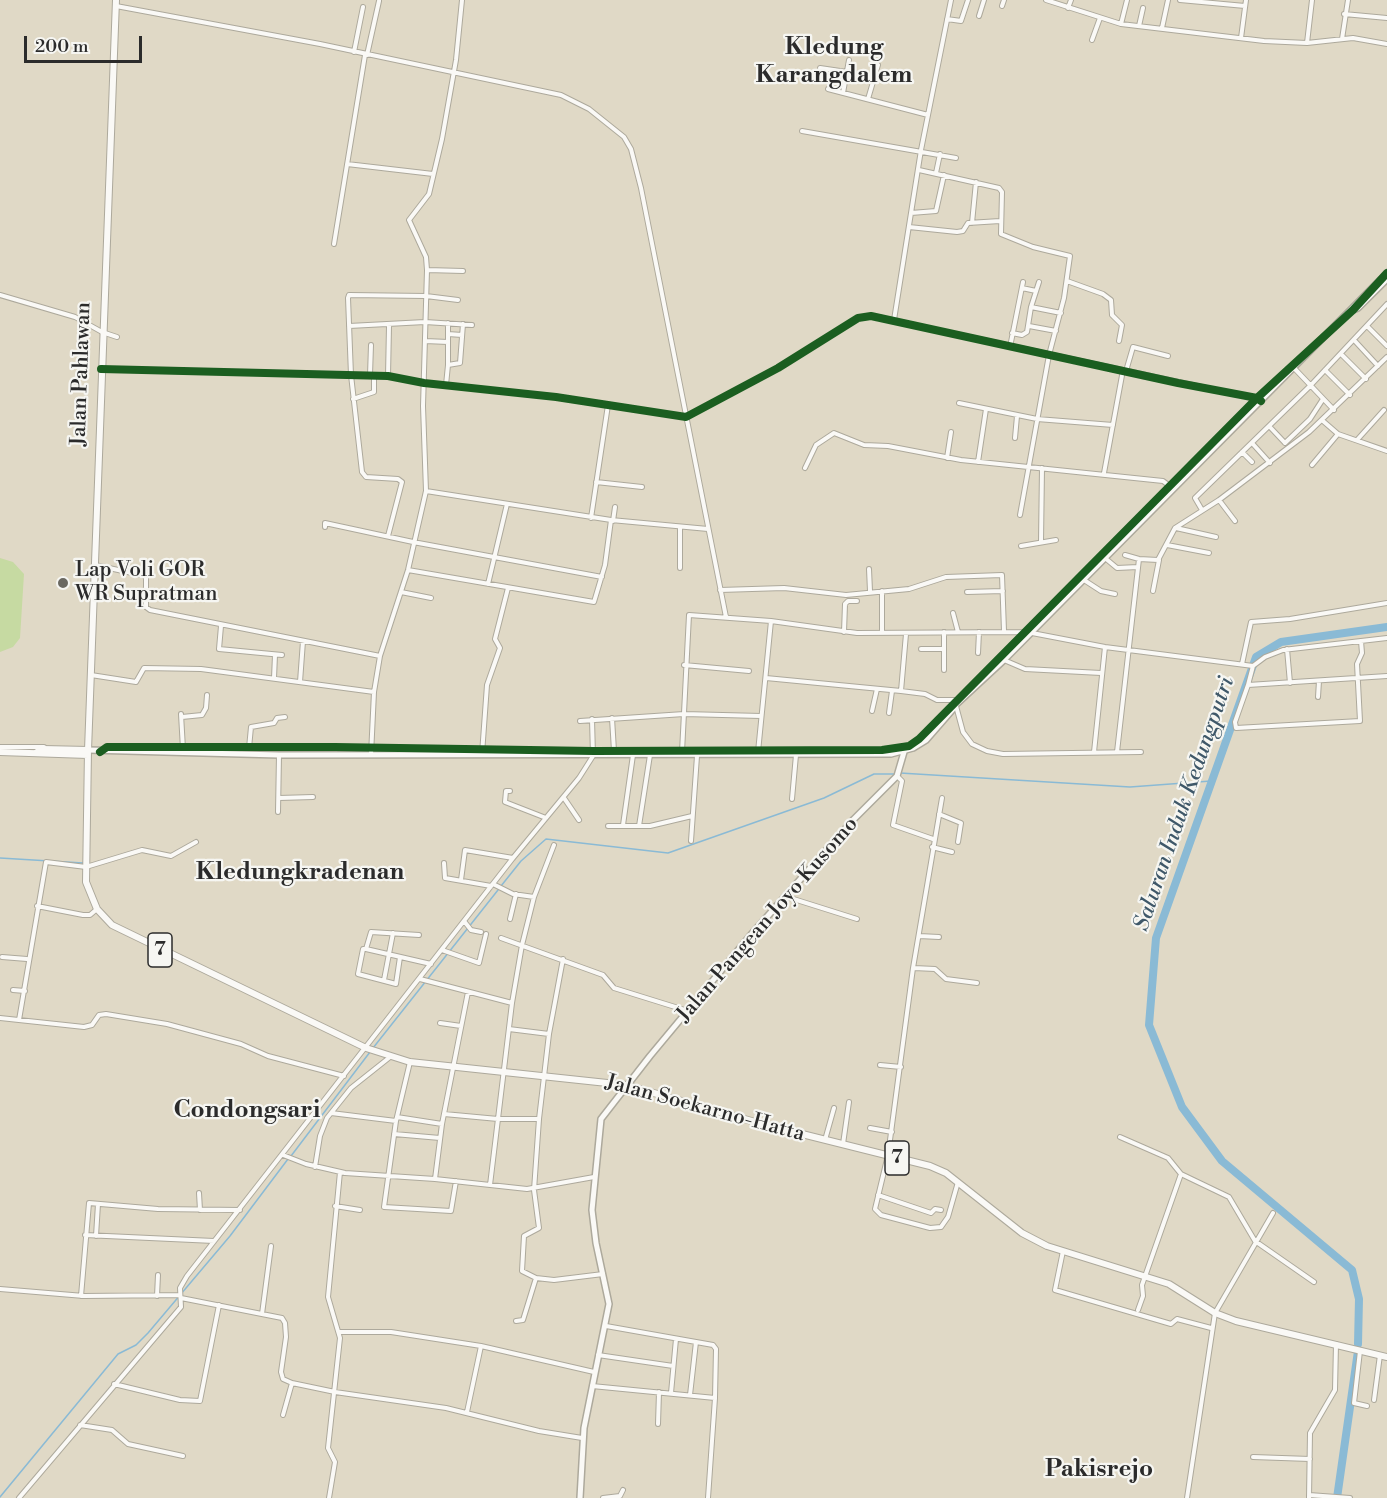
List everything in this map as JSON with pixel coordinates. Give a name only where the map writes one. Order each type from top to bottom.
[{"type":"main road","name":"Jalan Pahlawan","points":[[88,752],[116,3]]},
{"type":"main road","points":[[0,752],[183,750],[279,755],[371,755],[482,751],[633,755],[682,753],[697,756],[758,752],[796,755],[904,752],[922,741],[955,705],[1004,660],[1084,580],[1133,526],[1353,310],[1387,273]]},
{"type":"main road","points":[[1353,310],[1358,308],[1387,279]]},
{"type":"main road","points":[[37,752],[43,749],[88,752]]},
{"type":"main road","name":"Jalan Soekarno-Hatta","points":[[88,752],[86,867],[88,890],[97,909],[112,925],[124,933],[370,1050],[410,1062],[626,1086],[939,1170],[958,1182],[1022,1233],[1063,1251],[1176,1287],[1215,1312],[1236,1321],[1384,1356]]},
{"type":"main road","name":"Jalan Pangean Joyo Kusomo","points":[[580,1498],[582,1438],[594,1372],[606,1326],[609,1297],[594,1228],[594,1177],[601,1119],[784,896],[897,776],[904,752]]},
{"type":"street","points":[[371,755],[374,692],[380,656],[408,570],[426,491],[424,383],[427,270],[426,257],[409,220],[429,194],[454,74],[462,0]]},
{"type":"street","points":[[894,320],[921,150],[951,0]]},
{"type":"street","points":[[947,19],[961,21],[968,0]]},
{"type":"street","points":[[979,16],[984,0]]},
{"type":"street","points":[[1002,6],[1004,0]]},
{"type":"street","points":[[1046,0],[1121,24],[1307,43],[1365,39],[1387,44]]},
{"type":"street","points":[[1068,8],[1071,0]]},
{"type":"street","points":[[1121,24],[1126,0]]},
{"type":"street","points":[[1162,28],[1168,0]]},
{"type":"street","points":[[1180,0],[1245,6]]},
{"type":"street","points":[[1241,38],[1246,0]]},
{"type":"street","points":[[1307,43],[1312,0]]},
{"type":"street","points":[[1342,39],[1344,14],[1348,0]]},
{"type":"street","points":[[334,244],[366,55],[379,1]]},
{"type":"street","points":[[116,3],[561,95],[589,109],[624,137],[631,150],[641,188],[726,616]]},
{"type":"street","points":[[354,52],[363,7]]},
{"type":"street","points":[[1139,26],[1143,8]]},
{"type":"street","points":[[1344,14],[1387,18]]},
{"type":"street","points":[[1092,40],[1100,18]]},
{"type":"street","points":[[843,93],[849,60]]},
{"type":"street","points":[[868,99],[878,65]]},
{"type":"street","points":[[820,68],[847,72]]},
{"type":"street","points":[[828,89],[928,115]]},
{"type":"street","points":[[802,131],[921,150],[956,158]]},
{"type":"street","points":[[936,173],[940,154]]},
{"type":"street","points":[[347,165],[433,174]]},
{"type":"street","points":[[919,170],[1002,190],[1000,221],[1002,234],[1033,247],[1069,255],[1061,313],[1049,355],[1020,515]]},
{"type":"street","points":[[911,213],[936,211],[944,175]]},
{"type":"street","points":[[972,223],[976,182]]},
{"type":"street","points":[[909,227],[957,232],[963,231],[966,224],[1000,221]]},
{"type":"street","points":[[427,270],[463,271]]},
{"type":"street","points":[[1067,281],[1103,294],[1111,300],[1112,315],[1122,325],[1119,341]]},
{"type":"street","points":[[1010,347],[1023,282]]},
{"type":"street","points":[[1012,333],[1025,334],[1029,327],[1030,307],[1038,282]]},
{"type":"street","points":[[1022,288],[1036,291]]},
{"type":"street","points":[[0,295],[75,317],[102,332],[117,337]]},
{"type":"street","points":[[388,536],[402,482],[398,479],[363,475],[351,375],[349,295],[426,296],[458,300]]},
{"type":"street","points":[[1202,510],[1195,498],[1310,386],[1367,326],[1385,311],[1387,304]]},
{"type":"street","points":[[1030,307],[1061,313]]},
{"type":"street","points":[[101,369],[388,375],[424,383],[608,405],[686,417],[778,368],[858,318],[871,316],[1259,400],[1297,358],[1313,348]]},
{"type":"street","points":[[349,326],[389,326],[425,322],[472,325]]},
{"type":"street","points":[[446,385],[448,323]]},
{"type":"street","points":[[448,365],[460,363],[463,324]]},
{"type":"street","points":[[388,375],[389,326]]},
{"type":"street","points":[[1367,326],[1387,346]]},
{"type":"street","points":[[1029,327],[1056,331]]},
{"type":"street","points":[[448,334],[462,335]]},
{"type":"street","points":[[1354,340],[1378,366]]},
{"type":"street","points":[[425,341],[448,342]]},
{"type":"street","points":[[353,399],[374,392],[371,345]]},
{"type":"street","points":[[1104,474],[1124,371],[1133,347],[1168,356]]},
{"type":"street","points":[[1341,354],[1366,379]]},
{"type":"street","points":[[1153,591],[1159,559],[1175,528],[1270,463],[1323,421],[1387,357]]},
{"type":"street","points":[[1294,368],[1334,410]]},
{"type":"street","points":[[1325,370],[1350,395]]},
{"type":"street","points":[[1285,443],[1310,419],[1323,399]]},
{"type":"street","points":[[959,403],[1037,420],[1113,425]]},
{"type":"street","points":[[591,518],[608,405]]},
{"type":"street","points":[[978,462],[986,409]]},
{"type":"street","points":[[1357,440],[1384,410]]},
{"type":"street","points":[[1015,438],[1017,416]]},
{"type":"street","points":[[1323,421],[1338,434],[1387,451]]},
{"type":"street","points":[[1269,426],[1289,448]]},
{"type":"street","points":[[947,458],[951,432]]},
{"type":"street","points":[[805,468],[816,445],[834,433],[864,445],[888,446],[978,462],[1163,481],[1172,488]]},
{"type":"street","points":[[1312,465],[1338,434]]},
{"type":"street","points":[[1252,443],[1270,463]]},
{"type":"street","points":[[1242,452],[1252,462]]},
{"type":"street","points":[[1041,542],[1042,468]]},
{"type":"street","points":[[597,482],[642,487]]},
{"type":"street","points":[[426,491],[591,518],[708,529]]},
{"type":"street","points":[[1218,500],[1235,521]]},
{"type":"street","points":[[488,584],[507,504]]},
{"type":"street","points":[[408,570],[594,602],[602,577],[615,507]]},
{"type":"street","points":[[325,527],[325,523],[413,542],[602,577]]},
{"type":"street","points":[[593,754],[614,751],[682,753],[901,748],[919,739],[955,705],[1023,632],[1133,526]]},
{"type":"street","points":[[680,527],[680,568]]},
{"type":"street","points":[[1175,528],[1216,537]]},
{"type":"street","points":[[1021,546],[1056,540]]},
{"type":"street","points":[[1167,545],[1209,553]]},
{"type":"street","points":[[1125,555],[1139,559],[1159,559]]},
{"type":"street","points":[[1105,558],[1117,568],[1138,567]]},
{"type":"street","points":[[1117,752],[1139,559]]},
{"type":"street","points":[[94,564],[146,576],[146,607],[150,610],[220,626],[380,656]]},
{"type":"street","points":[[869,569],[870,591]]},
{"type":"street","points":[[720,590],[784,588],[846,596],[870,591],[909,589],[946,577],[1003,575],[1004,631]]},
{"type":"street","points":[[1084,580],[1101,591],[1115,594]]},
{"type":"street","points":[[207,695],[206,708],[202,715],[182,716],[183,750],[371,747],[482,751],[487,685],[500,648],[495,639],[508,588]]},
{"type":"street","points":[[882,591],[882,633]]},
{"type":"street","points":[[967,592],[1003,591]]},
{"type":"street","points":[[401,592],[431,598]]},
{"type":"street","points":[[844,632],[845,604],[848,601],[857,601]]},
{"type":"street","points":[[1242,664],[1251,622],[1300,618],[1387,603]]},
{"type":"street","points":[[953,613],[958,632]]},
{"type":"street","points":[[682,753],[684,665],[688,615],[726,616],[844,632],[906,634],[1023,632],[1104,647],[1252,666]]},
{"type":"street","points":[[758,752],[771,621]]},
{"type":"street","points":[[220,626],[219,649],[282,656]]},
{"type":"street","points":[[944,632],[944,670]]},
{"type":"street","points":[[978,653],[979,632]]},
{"type":"street","points":[[902,691],[906,634]]},
{"type":"street","points":[[1361,641],[1358,680],[1360,721],[1236,728],[1235,722],[1252,666],[1265,657],[1287,649],[1387,638]]},
{"type":"street","points":[[300,682],[303,641]]},
{"type":"street","points":[[1094,752],[1104,647]]},
{"type":"street","points":[[921,649],[944,649]]},
{"type":"street","points":[[1287,649],[1290,683]]},
{"type":"street","points":[[274,678],[275,655]]},
{"type":"street","points":[[1004,660],[1025,669],[1101,673]]},
{"type":"street","points":[[684,665],[749,671]]},
{"type":"street","points":[[91,675],[136,682],[142,668],[182,668],[374,692]]},
{"type":"street","points":[[1248,685],[1358,680],[1387,676]]},
{"type":"street","points":[[766,678],[925,694],[955,705]]},
{"type":"street","points":[[1318,698],[1319,681]]},
{"type":"street","points":[[872,711],[877,689]]},
{"type":"street","points":[[889,713],[892,691]]},
{"type":"street","points":[[955,705],[963,732],[972,744],[987,752],[1003,754],[1142,752]]},
{"type":"street","points":[[580,721],[684,714],[761,716]]},
{"type":"street","points":[[246,754],[249,748],[251,727],[274,723],[279,717],[285,717]]},
{"type":"street","points":[[612,718],[614,751]]},
{"type":"street","points":[[19,1498],[181,1307],[180,1288],[187,1276],[344,1076],[370,1050],[431,964],[467,924],[492,885],[564,798],[593,754],[592,719]]},
{"type":"street","points":[[0,747],[61,747],[64,750]]},
{"type":"street","points":[[278,812],[279,755]]},
{"type":"street","points":[[623,825],[633,755]]},
{"type":"street","points":[[639,826],[650,755]]},
{"type":"street","points":[[792,799],[796,755]]},
{"type":"street","points":[[691,841],[697,756]]},
{"type":"street","points":[[897,776],[902,781],[893,825],[933,839]]},
{"type":"street","points":[[510,791],[506,791],[505,802],[546,818]]},
{"type":"street","points":[[279,798],[313,797]]},
{"type":"street","points":[[564,798],[579,820]]},
{"type":"street","points":[[942,798],[933,839],[913,968],[892,1132],[875,1209],[881,1215],[938,1228],[945,1224],[958,1182]]},
{"type":"street","points":[[939,814],[961,822],[958,842]]},
{"type":"street","points":[[608,826],[639,826],[692,816]]},
{"type":"street","points":[[19,1020],[25,991],[27,959],[46,862],[86,867],[138,850],[171,856],[196,842]]},
{"type":"street","points":[[490,1185],[512,1003],[522,945],[534,897],[554,845]]},
{"type":"street","points":[[932,847],[952,852]]},
{"type":"street","points":[[461,880],[465,850],[513,858]]},
{"type":"street","points":[[444,863],[444,877],[492,885],[516,894],[534,897]]},
{"type":"street","points":[[510,919],[516,894]]},
{"type":"street","points":[[784,896],[857,919]]},
{"type":"street","points":[[37,906],[87,915],[97,909]]},
{"type":"street","points":[[467,924],[481,932]]},
{"type":"street","points":[[400,957],[397,983],[357,974],[363,949],[366,949],[371,932],[419,935]]},
{"type":"street","points":[[384,980],[393,933]]},
{"type":"street","points":[[442,950],[479,963],[486,934]]},
{"type":"street","points":[[918,936],[939,937]]},
{"type":"street","points":[[501,938],[603,975],[614,988],[689,1011]]},
{"type":"street","points":[[366,949],[431,964]]},
{"type":"street","points":[[2,957],[27,959]]},
{"type":"street","points":[[563,959],[549,1034],[539,1119],[534,1190],[539,1228],[524,1236],[522,1271],[536,1278],[566,1280],[603,1274]]},
{"type":"street","points":[[913,968],[935,969],[946,980],[977,983]]},
{"type":"street","points":[[420,979],[512,1003]]},
{"type":"street","points":[[13,990],[25,991]]},
{"type":"street","points":[[435,1179],[442,1124],[468,992]]},
{"type":"street","points":[[0,1018],[89,1026],[99,1015],[106,1014],[167,1024],[241,1044],[268,1056],[344,1076]]},
{"type":"street","points":[[440,1023],[461,1026]]},
{"type":"street","points":[[509,1029],[549,1034]]},
{"type":"street","points":[[315,1167],[323,1127],[331,1113],[351,1088],[390,1057]]},
{"type":"street","points":[[410,1062],[396,1119],[384,1204],[386,1208],[452,1210],[456,1181]]},
{"type":"street","points":[[880,1065],[901,1066]]},
{"type":"street","points":[[843,1145],[849,1102]]},
{"type":"street","points":[[825,1141],[834,1108]]},
{"type":"street","points":[[331,1113],[442,1124]]},
{"type":"street","points":[[444,1114],[498,1119],[539,1119]]},
{"type":"street","points":[[870,1128],[892,1132]]},
{"type":"street","points":[[394,1134],[440,1138]]},
{"type":"street","points":[[1120,1137],[1168,1158],[1181,1174],[1229,1197],[1255,1240],[1314,1282]]},
{"type":"street","points":[[283,1155],[315,1167],[340,1172],[435,1179],[534,1190],[594,1177]]},
{"type":"street","points":[[329,1498],[335,1462],[328,1448],[339,1332],[328,1297],[340,1172]]},
{"type":"street","points":[[1138,1310],[1145,1278],[1181,1174]]},
{"type":"street","points":[[199,1193],[200,1210]]},
{"type":"street","points":[[878,1195],[931,1213],[935,1209],[942,1210]]},
{"type":"street","points":[[81,1296],[88,1204],[240,1210]]},
{"type":"street","points":[[96,1236],[98,1204]]},
{"type":"street","points":[[335,1206],[360,1210]]},
{"type":"street","points":[[1187,1498],[1215,1312],[1255,1240],[1263,1234],[1273,1213]]},
{"type":"street","points":[[85,1235],[215,1241]]},
{"type":"street","points":[[262,1314],[271,1246]]},
{"type":"street","points":[[1063,1251],[1055,1290],[1171,1324],[1177,1319],[1211,1328]]},
{"type":"street","points":[[158,1275],[158,1296]]},
{"type":"street","points":[[516,1321],[522,1321],[536,1278]]},
{"type":"street","points":[[0,1289],[81,1296],[181,1297],[262,1314],[285,1320],[281,1372],[283,1379],[292,1383],[335,1392],[412,1401],[467,1412],[539,1431],[582,1438]]},
{"type":"street","points":[[114,1384],[180,1400],[200,1401],[219,1305]]},
{"type":"street","points":[[606,1326],[713,1345],[716,1349],[708,1498]]},
{"type":"street","points":[[339,1332],[392,1332],[481,1346],[594,1372]]},
{"type":"street","points":[[671,1394],[676,1339]]},
{"type":"street","points":[[690,1395],[696,1342]]},
{"type":"street","points":[[1336,1343],[1335,1390],[1311,1433],[1309,1496],[1350,1498]]},
{"type":"street","points":[[467,1412],[481,1346]]},
{"type":"street","points":[[1360,1351],[1354,1403],[1367,1406]]},
{"type":"street","points":[[598,1354],[673,1366]]},
{"type":"street","points":[[1374,1400],[1384,1356]]},
{"type":"street","points":[[283,1416],[292,1383]]},
{"type":"street","points":[[591,1386],[715,1398]]},
{"type":"street","points":[[657,1424],[659,1392]]},
{"type":"street","points":[[79,1425],[112,1430],[128,1444],[183,1456]]},
{"type":"street","points":[[1253,1458],[1310,1459]]},
{"type":"street","points":[[603,1498],[620,1496],[623,1490]]},
{"type":"green space","points":[[0,558],[13,562],[24,574],[20,638],[13,647],[0,652]]},
{"type":"waterway","name":"Saluran Induk Kedungputri","points":[[1358,1344],[1359,1299],[1352,1270],[1222,1161],[1182,1107],[1149,1025],[1156,938],[1256,657],[1281,642],[1387,627]]},
{"type":"waterway","points":[[900,773],[1130,787],[1211,781]]},
{"type":"waterway","points":[[501,886],[521,861],[546,839],[668,853],[824,798],[874,774],[896,774]]},
{"type":"waterway","points":[[0,858],[83,863]]},
{"type":"waterway","points":[[373,1048],[498,890]]},
{"type":"waterway","points":[[291,1156],[370,1052]]},
{"type":"waterway","points":[[0,1497],[118,1354],[136,1345],[148,1333],[230,1236],[288,1159]]},
{"type":"waterway","name":"Saluran Induk Kedungputri","points":[[1337,1498],[1358,1351]]},
{"type":"cycle path","points":[[100,752],[107,747],[335,747],[594,751],[882,750],[909,746],[919,739],[1257,398],[1353,310],[1387,273]]},
{"type":"cycle path","points":[[101,369],[388,376],[424,383],[556,397],[686,417],[778,368],[858,318],[871,316],[1257,398],[1261,401]]},
{"type":"place","name":"Lap Voli GOR WR Supratman","points":[[63,583]]},
{"type":"district","name":"Kledung Karangdalem","points":[[834,62]]},
{"type":"district","name":"Kledungkradenan","points":[[300,873]]},
{"type":"district","name":"Condongsari","points":[[247,1111]]},
{"type":"district","name":"Pakisrejo","points":[[1099,1470]]}]
